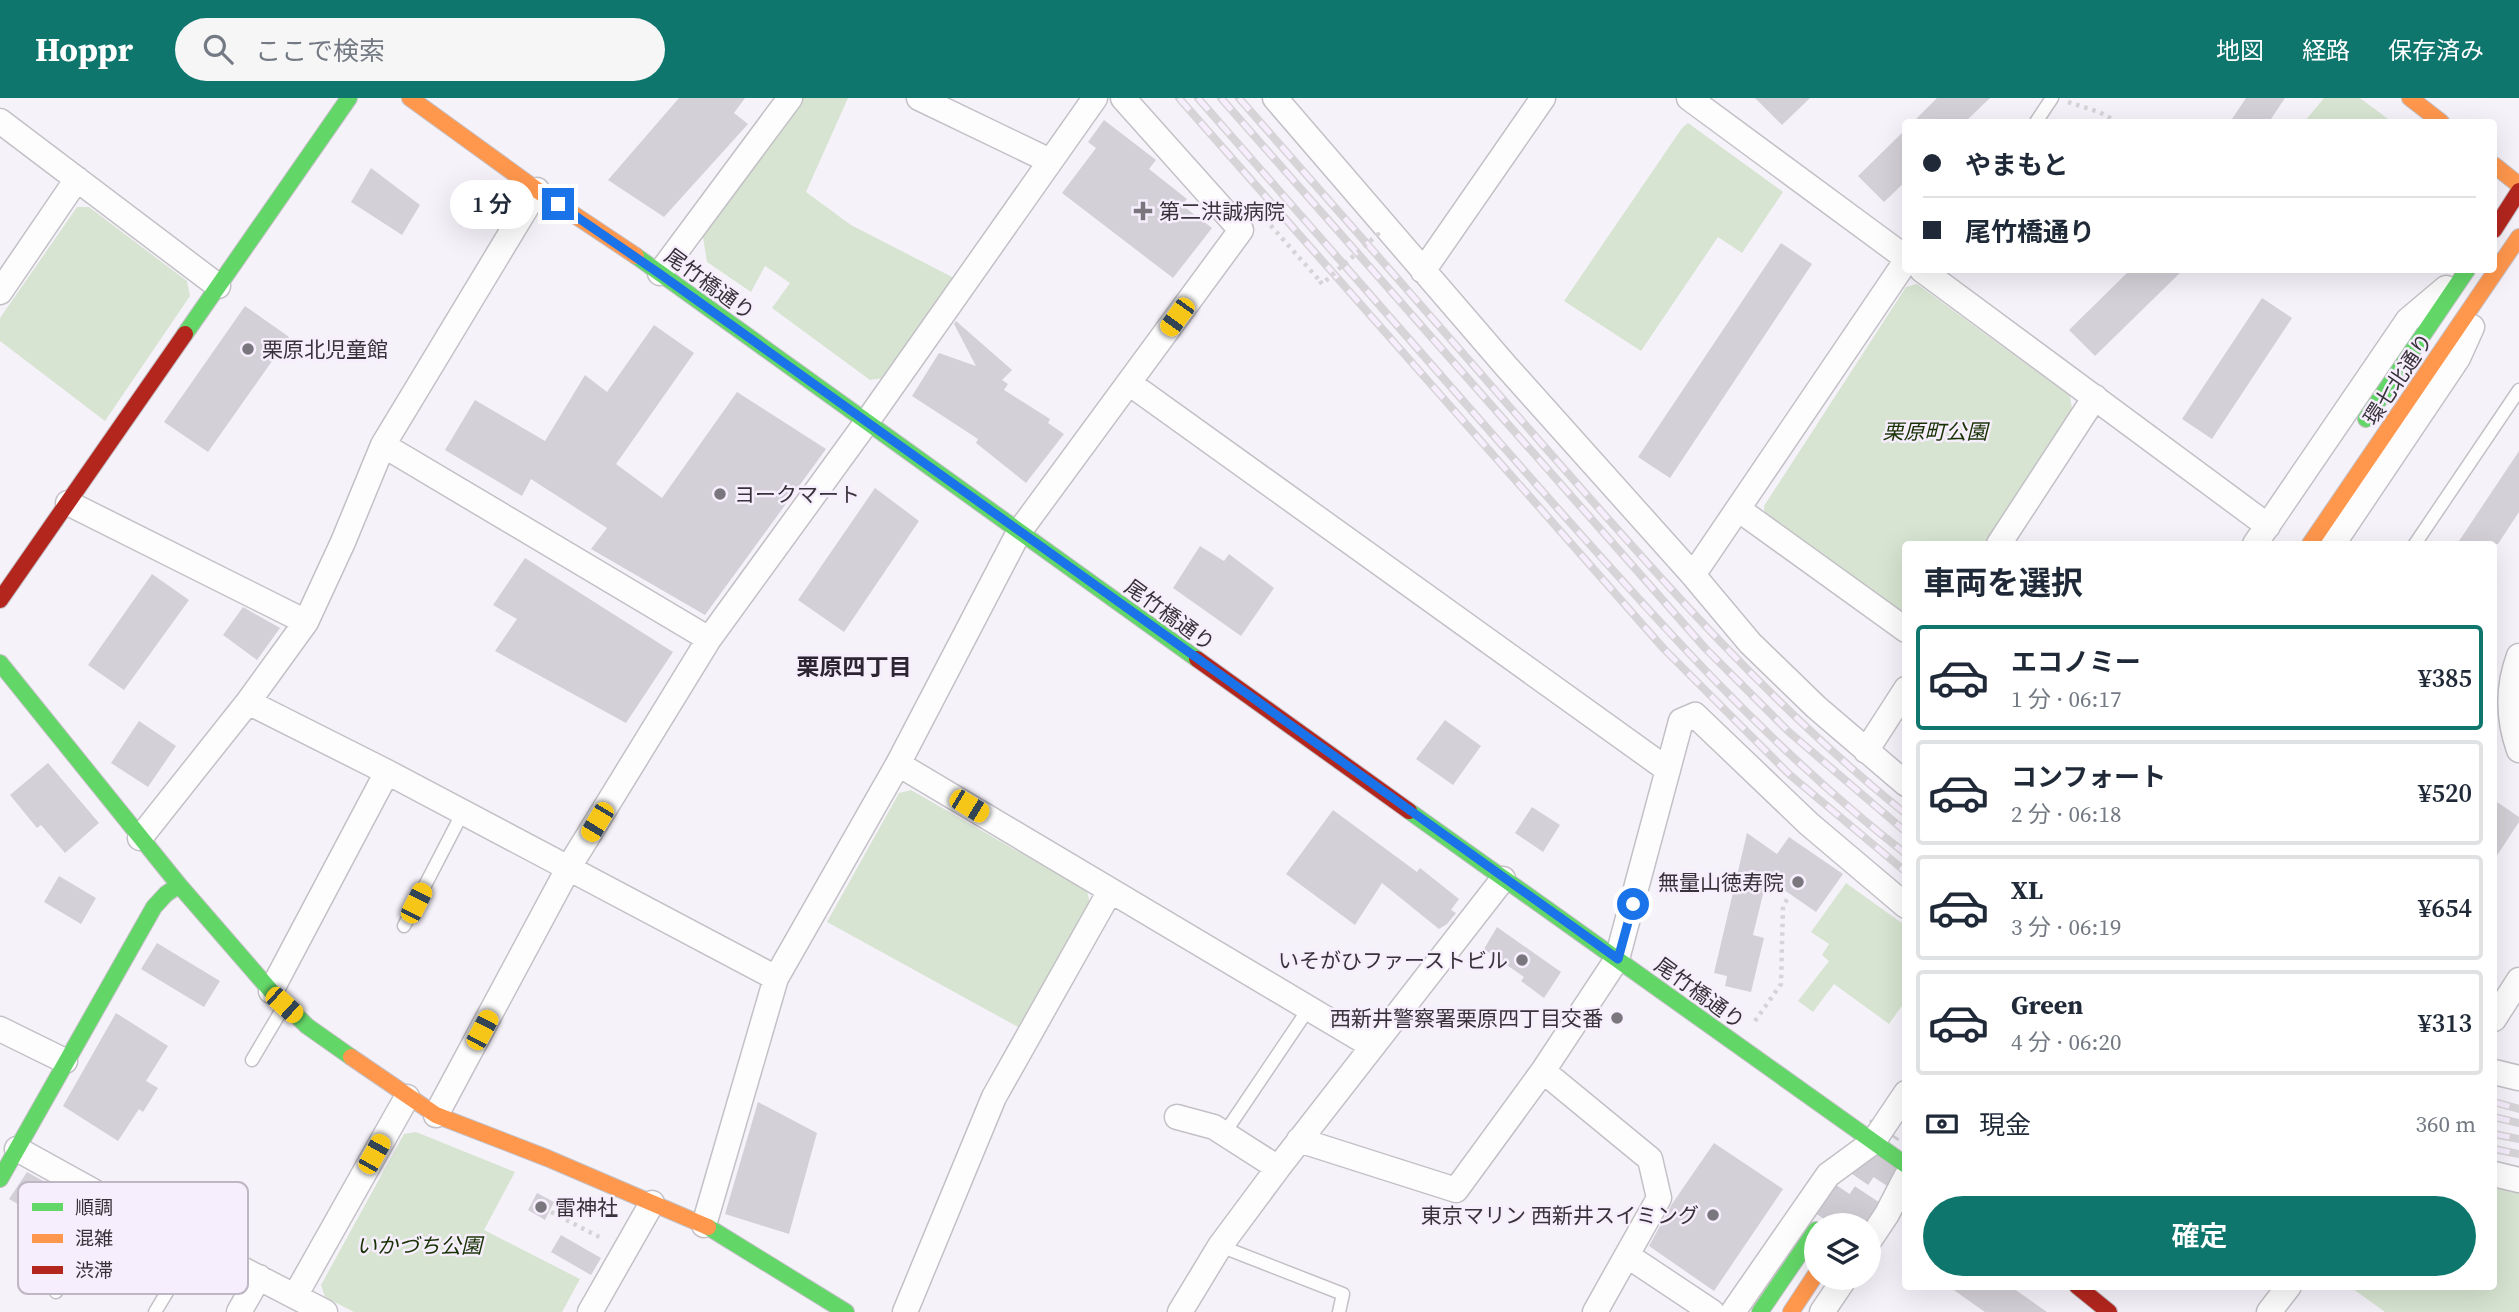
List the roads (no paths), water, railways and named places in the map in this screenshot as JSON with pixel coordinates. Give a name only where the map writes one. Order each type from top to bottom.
[{"type":"street","points":[[0,600],[349,98]]},
{"type":"street","name":"尾竹橋通り","points":[[411,98],[1902,1162]]},
{"type":"street","points":[[660,274],[790,98]]},
{"type":"street","points":[[919,98],[1050,161]]},
{"type":"street","points":[[436,1115],[569,867],[709,639],[866,423],[1095,98]]},
{"type":"street","points":[[704,1225],[776,978],[898,764],[1019,532],[1241,230],[1123,98]]},
{"type":"street","points":[[1275,98],[1750,643],[1866,751],[1902,781]]},
{"type":"street","points":[[1423,271],[1543,98]]},
{"type":"street","points":[[1689,98],[1902,257]]},
{"type":"street","points":[[2410,98],[2437,119]]},
{"type":"street","points":[[0,121],[218,286]]},
{"type":"street","points":[[2497,167],[2519,185]]},
{"type":"street","points":[[0,292],[77,179]]},
{"type":"street","points":[[139,838],[247,702],[306,622],[383,445],[537,190]]},
{"type":"street","points":[[2497,225],[2519,191]]},
{"type":"street","name":"環七北通り","points":[[2497,270],[2519,237]]},
{"type":"street","points":[[1693,575],[1902,266]]},
{"type":"street","points":[[1926,273],[2095,397],[2261,535],[2407,320],[2464,273]]},
{"type":"street","name":"環七北通り","points":[[2358,431],[2465,273]]},
{"type":"street","name":"環七北通り","points":[[2312,541],[2495,273]]},
{"type":"street","points":[[2335,541],[2458,358],[2477,316],[2486,287]]},
{"type":"street","points":[[1129,383],[1668,770]]},
{"type":"street","points":[[2001,541],[2095,397]]},
{"type":"street","points":[[383,445],[709,639]]},
{"type":"street","points":[[68,503],[306,622]]},
{"type":"street","points":[[1738,509],[1902,627]]},
{"type":"street","points":[[2519,656],[2514,670],[2510,701],[2512,731],[2519,750]]},
{"type":"street","points":[[0,663],[139,838],[278,998],[307,1026],[436,1115],[547,1158],[704,1225],[818,1305],[846,1312]]},
{"type":"street","points":[[1866,751],[1902,694]]},
{"type":"street","points":[[247,702],[387,772],[776,978]]},
{"type":"street","points":[[1299,1140],[1456,1189],[1543,1071],[1618,959],[1681,721],[1695,715],[1809,824],[1902,903]]},
{"type":"street","points":[[898,764],[1372,1045]]},
{"type":"street","points":[[278,998],[387,772]]},
{"type":"street","points":[[1180,1312],[1220,1246],[1278,1168],[1503,879]]},
{"type":"street","points":[[0,1179],[154,907],[179,885]]},
{"type":"street","points":[[905,1312],[994,1097],[1110,891]]},
{"type":"street","points":[[2497,1014],[2519,981]]},
{"type":"street","points":[[0,1029],[65,1060]]},
{"type":"street","points":[[1543,1071],[1650,1160],[1659,1198],[1595,1312]]},
{"type":"street","points":[[2497,1073],[2519,1078]]},
{"type":"street","points":[[295,1296],[407,1097]]},
{"type":"street","points":[[1732,1312],[1828,1175],[1873,1142],[1902,1099]]},
{"type":"street","points":[[1177,1117],[1214,1127],[1278,1168]]},
{"type":"street","points":[[17,1149],[77,1182]]},
{"type":"street","points":[[2497,1175],[2519,1180]]},
{"type":"street","points":[[1881,1223],[1902,1185]]},
{"type":"street","points":[[590,1312],[652,1203]]},
{"type":"street","points":[[1760,1312],[1804,1248]]},
{"type":"street","points":[[1628,1256],[1712,1312]]},
{"type":"street","points":[[248,1271],[325,1312]]},
{"type":"street","points":[[239,1312],[260,1277]]},
{"type":"street","points":[[1791,1312],[1805,1290]]},
{"type":"street","points":[[1822,1312],[1837,1290]]},
{"type":"street","points":[[2082,1290],[2109,1312]]},
{"type":"street","points":[[2269,1312],[2286,1290]]},
{"type":"lane","points":[[2038,119],[2051,99]]},
{"type":"lane","points":[[2417,541],[2519,390]]},
{"type":"lane","points":[[404,926],[463,812]]},
{"type":"lane","points":[[252,1060],[278,998]]},
{"type":"lane","points":[[1224,1134],[1309,1008]]},
{"type":"lane","points":[[1220,1246],[1343,1294],[1339,1312]]},
{"type":"lane","points":[[155,1312],[166,1294]]},
{"type":"tunnel","points":[[1828,1213],[1885,1129]]},
{"type":"tunnel","points":[[1858,1213],[1896,1156]]},
{"type":"railway","points":[[1179,98],[1664,649],[1790,775],[1902,869]]},
{"type":"railway","points":[[1198,98],[1667,630],[1758,724],[1902,851]]},
{"type":"railway","points":[[1221,98],[1705,648],[1789,732],[1902,829]]},
{"type":"railway","points":[[1239,98],[1672,590],[1761,684],[1902,811]]},
{"type":"railway","points":[[2497,1103],[2519,1109]]},
{"type":"railway","points":[[2497,1118],[2519,1123]]},
{"type":"railway","points":[[2497,1135],[2519,1139]]},
{"type":"railway","points":[[2497,1150],[2519,1154]]},
{"type":"place","name":"第二洪誠病院","points":[[1143,211]]},
{"type":"place","name":"栗原北児童館","points":[[248,349]]},
{"type":"place","name":"ヨークマート","points":[[720,494]]},
{"type":"place","name":"無量山徳寿院","points":[[1798,882]]},
{"type":"place","name":"いそがひファーストビル","points":[[1522,960]]},
{"type":"place","name":"西新井警察署栗原四丁目交番","points":[[1617,1018]]},
{"type":"place","name":"雷神社","points":[[541,1207]]},
{"type":"place","name":"東京マリン 西新井スイミング","points":[[1713,1215]]},
{"type":"district","name":"栗原四丁目","points":[[854,667]]},
{"type":"park label","name":"栗原町公園","points":[[1935,431]]},
{"type":"park label","name":"いかづち公園","points":[[419,1245]]}]
